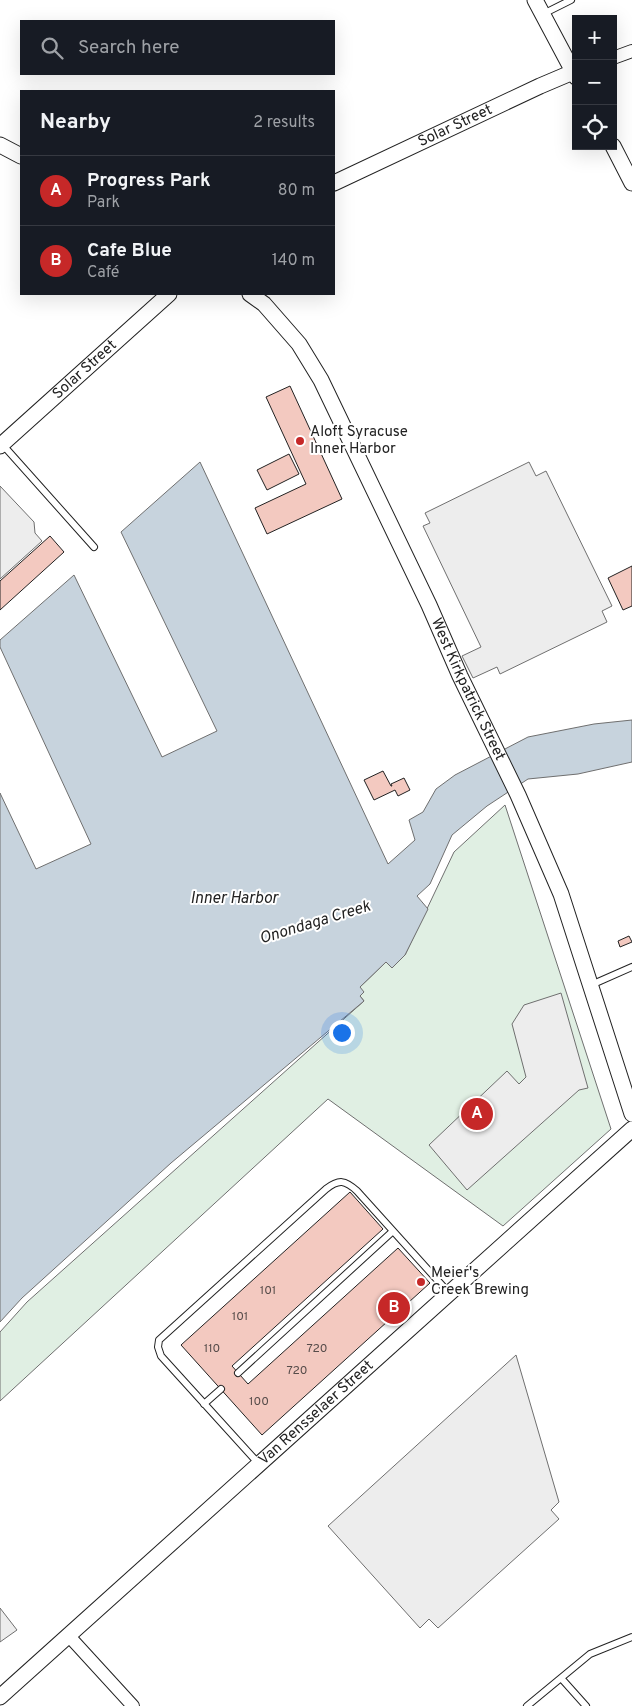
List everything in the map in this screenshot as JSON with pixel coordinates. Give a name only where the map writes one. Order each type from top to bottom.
[{"type":"street","points":[[534,0],[572,69]]},
{"type":"street","points":[[617,57],[632,51]]},
{"type":"street","name":"Solar Street","points":[[335,182],[540,86],[572,75]]},
{"type":"street","points":[[0,144],[20,155]]},
{"type":"street","points":[[615,150],[632,183]]},
{"type":"street","name":"Solar Street","points":[[1,445],[168,295]]},
{"type":"street","name":"West Kirkpatrick Street","points":[[251,295],[264,304],[299,344],[321,380],[429,605],[492,744],[518,795],[561,894],[632,1114]]},
{"type":"street","name":"Van Rensselaer Street","points":[[0,1697],[632,1129]]},
{"type":"street","points":[[68,1635],[133,1706]]},
{"type":"lane","points":[[542,14],[571,0]]},
{"type":"lane","points":[[1,445],[94,547]]},
{"type":"lane","points":[[591,985],[632,967]]},
{"type":"lane","points":[[259,1464],[160,1356],[159,1340],[166,1333],[333,1184],[341,1182],[349,1184],[449,1293]]},
{"type":"lane","points":[[238,1373],[393,1231]]},
{"type":"lane","points":[[204,1404],[221,1389]]},
{"type":"lane","points":[[528,1706],[590,1654],[632,1637]]},
{"type":"lane","points":[[561,1678],[586,1706]]},
{"type":"green space","points":[[505,805],[611,1129],[503,1226],[328,1099],[0,1401],[0,1332],[27,1302],[364,1001],[360,996],[360,987],[386,962],[405,955],[454,852]]},
{"type":"shaded area","points":[[529,462],[536,476],[546,471],[612,606],[602,611],[607,622],[500,674],[497,667],[473,678],[462,656],[481,647],[423,526],[430,523],[425,513]]},
{"type":"shaded area","points":[[0,486],[34,522],[35,533],[42,541],[0,579]]},
{"type":"shaded area","points":[[561,993],[588,1088],[579,1090],[467,1190],[429,1145],[507,1071],[519,1084],[526,1077],[512,1024],[524,1005]]},
{"type":"shaded area","points":[[516,1355],[559,1502],[551,1510],[559,1519],[438,1628],[429,1619],[420,1628],[328,1526]]},
{"type":"shaded area","points":[[0,1608],[17,1630],[0,1642]]},
{"type":"water","name":"Inner Harbor","points":[[200,462],[388,864],[415,840],[409,820],[423,812],[436,789],[455,775],[528,737],[594,724],[632,720],[632,762],[578,774],[528,779],[487,806],[452,835],[430,884],[417,896],[428,909],[405,955],[392,968],[386,962],[360,987],[364,992],[360,996],[364,1001],[171,1163],[22,1298],[0,1322],[0,793],[36,869],[91,844],[0,647],[0,640],[74,575],[162,757],[217,731],[121,532]]},
{"type":"building","name":"Aloft Syracuse Inner Harbor","points":[[290,386],[342,499],[267,534],[255,508],[306,484],[266,397]]},
{"type":"building","points":[[289,454],[299,474],[267,490],[257,470]]},
{"type":"building","points":[[50,536],[64,552],[0,610],[0,581]]},
{"type":"building","points":[[632,566],[632,606],[623,610],[608,578]]},
{"type":"building","points":[[383,771],[391,786],[391,784],[404,778],[410,790],[398,796],[395,790],[374,800],[364,780]]},
{"type":"building","points":[[629,936],[632,942],[620,947],[618,941]]},
{"type":"building","points":[[350,1192],[383,1229],[232,1366],[248,1384],[398,1248],[430,1283],[262,1435],[181,1345]]},
{"type":"place","name":"Aloft Syracuse Inner Harbor","points":[[300,441]]},
{"type":"place","name":"Progress Park","points":[[477,1114]]},
{"type":"place","name":"Meier's Creek Brewing","points":[[421,1282]]},
{"type":"place","name":"Cafe Blue","points":[[394,1308]]},
{"type":"water label","name":"Onondaga Creek","points":[[315,923]]}]
